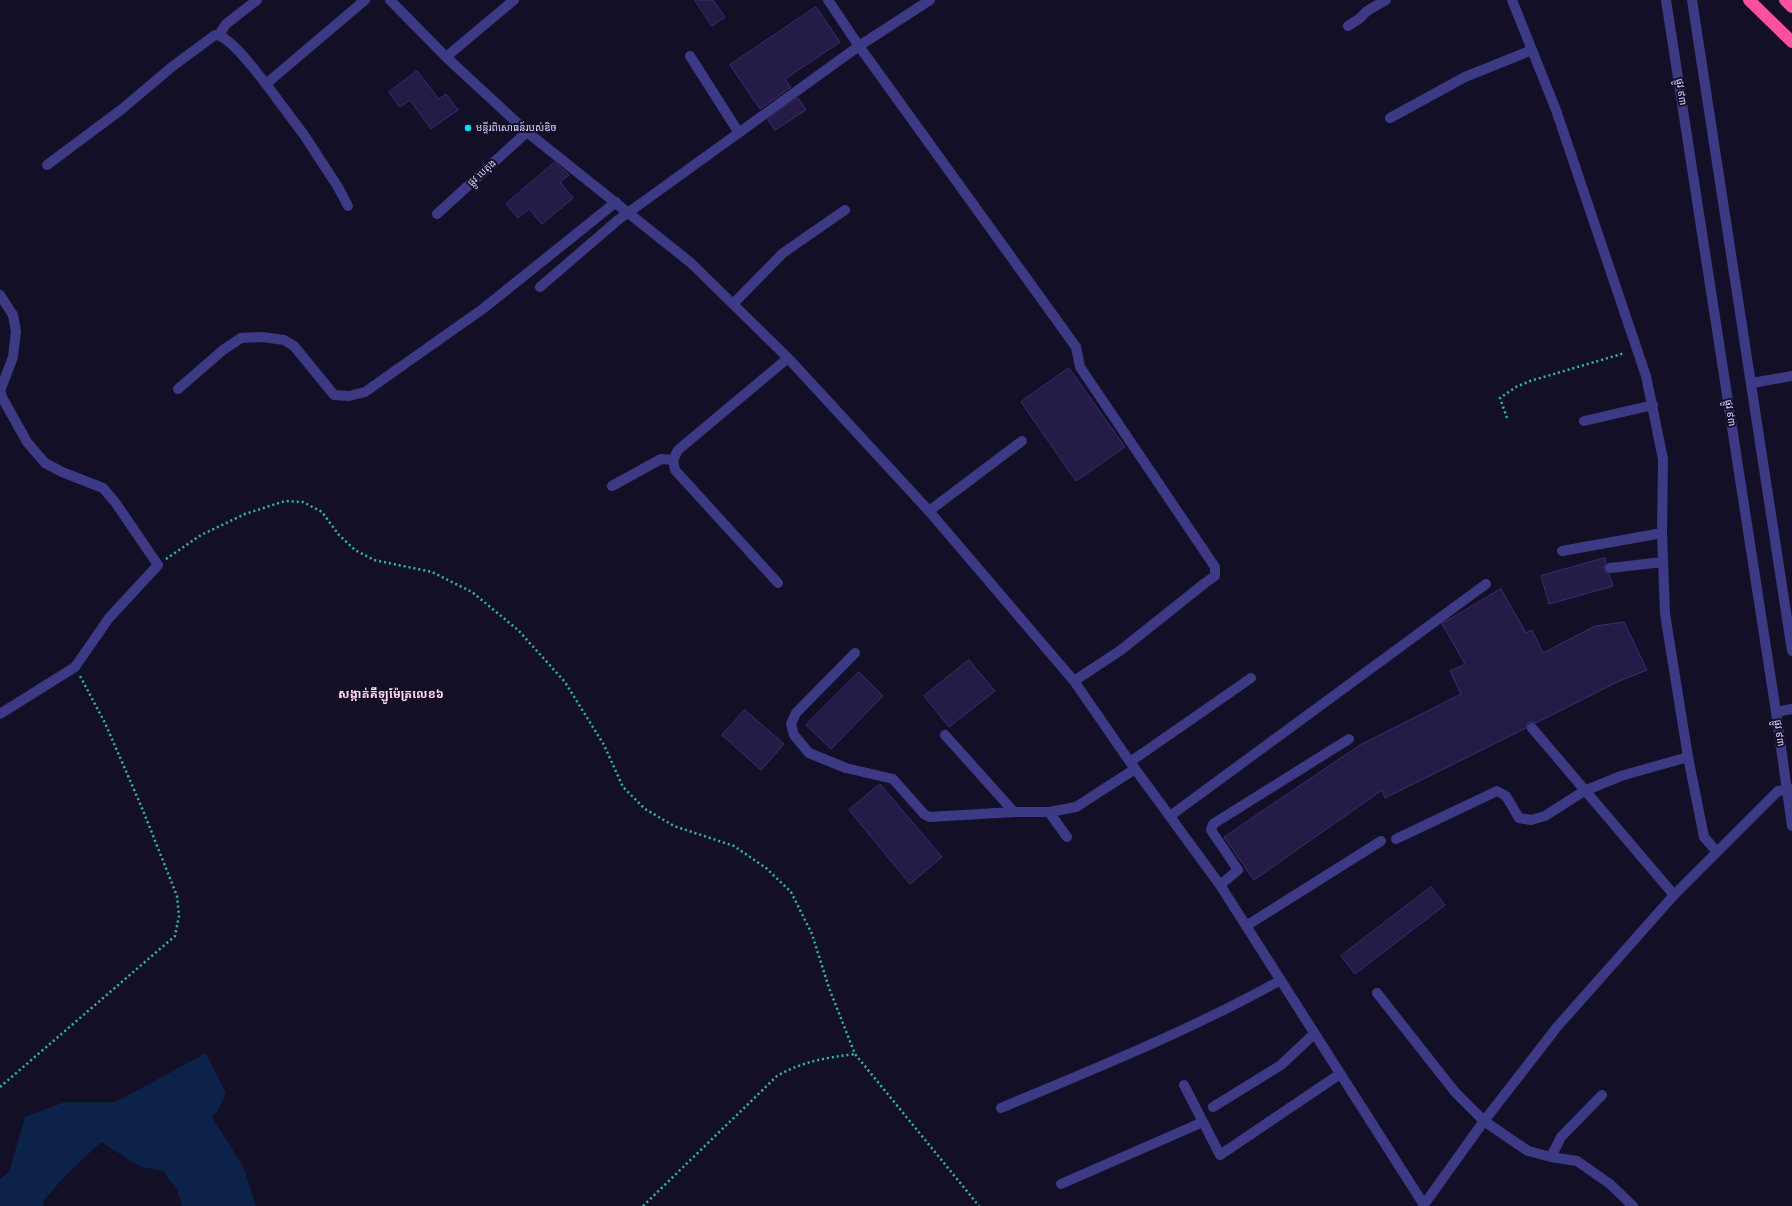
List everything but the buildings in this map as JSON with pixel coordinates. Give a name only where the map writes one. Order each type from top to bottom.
[{"type":"highway","points":[[1749,0],[1792,42]]},
{"type":"highway","points":[[1785,0],[1792,7]]},
{"type":"street","points":[[47,165],[122,109],[210,37],[219,35],[226,24],[257,0]]},
{"type":"street","points":[[266,84],[365,0]]},
{"type":"street","points":[[390,0],[446,57],[527,132],[691,263],[788,358],[929,511],[1074,681],[1132,766],[1220,885],[1424,1205],[1484,1121],[1556,1028],[1674,895],[1778,792],[1789,789]]},
{"type":"street","points":[[446,57],[514,0]]},
{"type":"street","points":[[828,0],[1076,347],[1080,367],[1215,567],[1215,576],[1205,582],[1121,650],[1074,681]]},
{"type":"street","points":[[540,286],[628,212],[860,46],[930,0]]},
{"type":"street","points":[[1348,26],[1359,19],[1367,11],[1386,0]]},
{"type":"street","points":[[1512,0],[1558,117],[1646,376],[1653,405],[1663,459],[1662,533],[1665,614],[1688,757],[1704,837],[1717,852]]},
{"type":"street","name":"ផ្លូវ ៩៣","points":[[1666,0],[1789,789],[1792,826]]},
{"type":"street","points":[[1692,0],[1792,651]]},
{"type":"street","points":[[219,35],[234,46],[266,84],[304,135],[338,187],[348,206]]},
{"type":"street","points":[[1390,118],[1465,77],[1532,50]]},
{"type":"street","points":[[690,56],[739,133]]},
{"type":"street","name":"ផ្លូវ បេតុង","points":[[437,214],[527,132]]},
{"type":"street","points":[[178,389],[223,350],[240,338],[263,338],[284,340],[294,346],[334,395],[349,396],[364,392],[484,308],[616,202]]},
{"type":"street","points":[[733,304],[784,253],[845,210]]},
{"type":"street","points":[[0,295],[13,315],[16,331],[13,357],[0,391],[27,442],[45,463],[62,472],[103,488],[115,502],[158,565],[109,618],[75,667],[0,714]]},
{"type":"street","points":[[778,583],[675,470],[673,460],[678,450],[788,358]]},
{"type":"street","points":[[1752,383],[1792,376]]},
{"type":"street","points":[[1584,421],[1653,405]]},
{"type":"street","points":[[929,511],[1022,441]]},
{"type":"street","points":[[612,486],[661,459],[673,460]]},
{"type":"street","points":[[1562,551],[1662,533]]},
{"type":"street","points":[[1610,568],[1663,562]]},
{"type":"street","points":[[1170,816],[1486,584]]},
{"type":"street","points":[[855,654],[796,713],[791,724],[794,735],[809,753],[846,768],[893,779],[924,814],[929,817],[1014,812],[1049,812],[1076,807],[1251,678]]},
{"type":"street","points":[[1776,712],[1792,709]]},
{"type":"street","points":[[1532,728],[1674,895]]},
{"type":"street","points":[[945,735],[1014,812]]},
{"type":"street","points":[[1220,885],[1238,870],[1211,830],[1213,824],[1349,739]]},
{"type":"street","points":[[1396,839],[1497,790],[1506,796],[1520,818],[1531,820],[1545,816],[1584,791],[1621,776],[1688,757]]},
{"type":"street","points":[[1049,812],[1067,837]]},
{"type":"street","points":[[1246,926],[1381,841]]},
{"type":"street","points":[[1001,1108],[1177,1033],[1219,1013],[1281,980]]},
{"type":"street","points":[[1377,993],[1455,1092],[1484,1121],[1528,1151],[1551,1157],[1577,1161],[1610,1184],[1633,1206]]},
{"type":"street","points":[[1212,1107],[1281,1065],[1314,1034]]},
{"type":"street","points":[[1184,1084],[1220,1155],[1340,1074]]},
{"type":"street","points":[[1551,1157],[1561,1137],[1602,1095]]},
{"type":"street","points":[[1061,1184],[1203,1122]]},
{"type":"path","points":[[1507,418],[1500,398],[1516,387],[1637,349]]},
{"type":"path","points":[[158,565],[201,535],[245,514],[285,501],[303,502],[322,512],[339,536],[355,550],[374,560],[432,572],[472,592],[518,630],[565,682],[604,745],[623,787],[645,808],[674,826],[734,846],[766,868],[791,892],[812,934],[829,988],[855,1054],[979,1206]]},
{"type":"path","points":[[0,1087],[175,936],[179,916],[177,896],[142,808],[105,723],[75,667]]},
{"type":"path","points":[[643,1206],[776,1076],[793,1067],[812,1060],[855,1054]]},
{"type":"water","points":[[206,1053],[226,1093],[218,1110],[212,1117],[244,1168],[256,1206],[182,1206],[177,1190],[163,1171],[141,1167],[101,1142],[68,1173],[43,1201],[44,1206],[0,1206],[0,1179],[9,1172],[25,1117],[65,1102],[116,1102]]},
{"type":"place","name":"មន្ទីរពិសោធន៍របស់ឌិច","points":[[468,128]]},
{"type":"district","name":"សង្កាត់គីឡូម៉ែត្រលេខ៦","points":[[391,694]]}]
